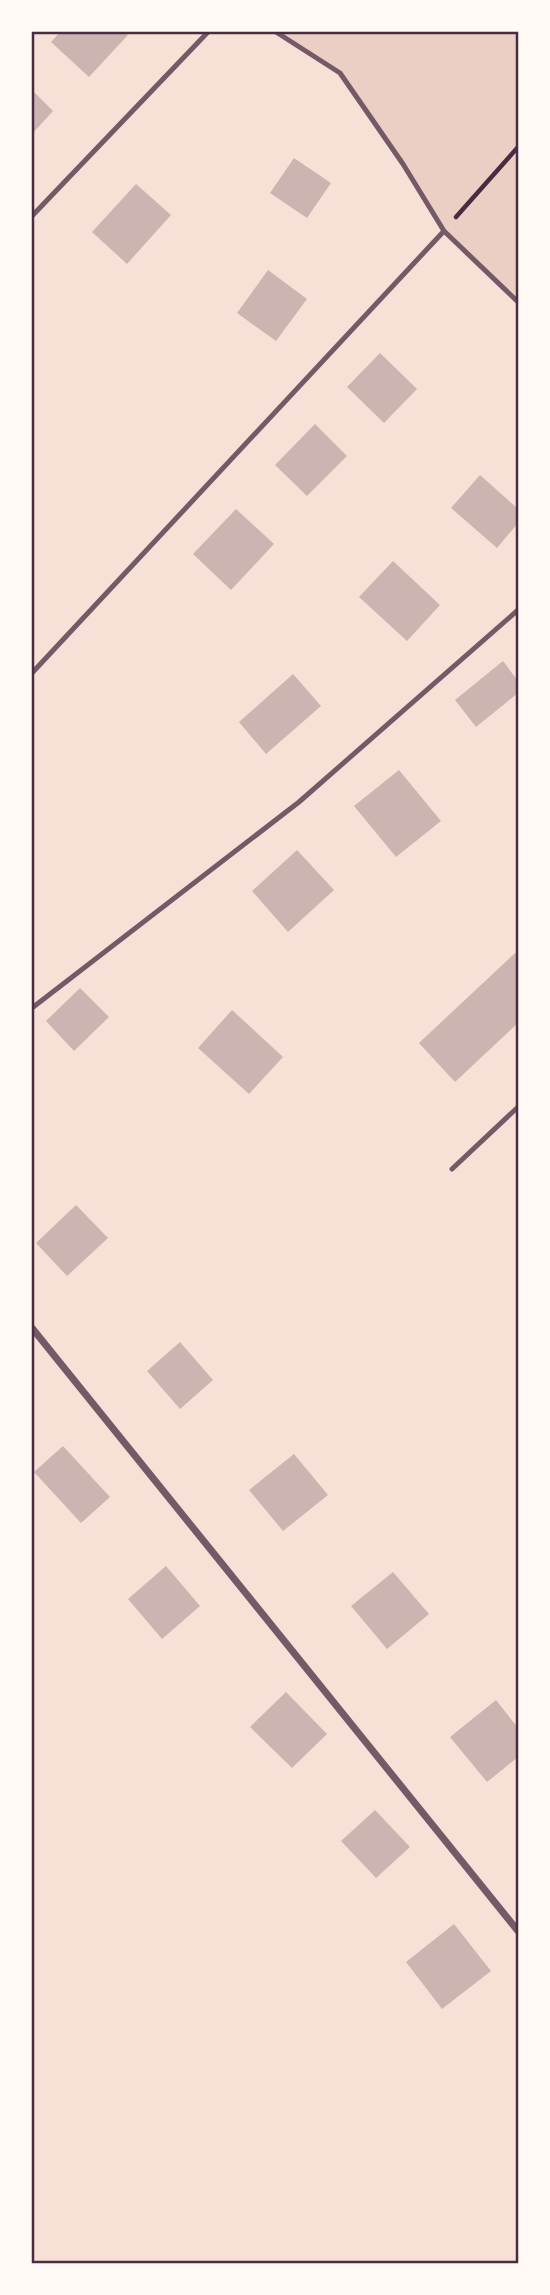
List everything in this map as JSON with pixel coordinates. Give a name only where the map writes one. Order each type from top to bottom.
[{"type":"street","points":[[32,1328],[519,1931]]},
{"type":"lane","points":[[32,216],[208,32]]},
{"type":"lane","points":[[276,32],[340,73],[403,164],[443,231],[519,302]]},
{"type":"lane","points":[[32,673],[443,231]]},
{"type":"lane","points":[[32,1008],[299,802],[519,610]]},
{"type":"lane","points":[[452,1169],[519,1107]]},
{"type":"path","points":[[443,231],[519,147]]},
{"type":"shaded area","points":[[276,32],[518,32],[518,302],[444,231],[403,164],[340,73]]},
{"type":"building","points":[[60,32],[124,32],[128,35],[89,77],[51,42]]},
{"type":"building","points":[[32,90],[53,111],[32,134]]},
{"type":"building","points":[[294,158],[331,183],[307,218],[270,193]]},
{"type":"building","points":[[136,184],[171,215],[127,264],[92,232]]},
{"type":"building","points":[[268,270],[307,299],[276,341],[237,313]]},
{"type":"building","points":[[380,353],[417,389],[384,423],[347,387]]},
{"type":"building","points":[[315,424],[347,456],[307,496],[275,465]]},
{"type":"building","points":[[480,475],[518,509],[518,523],[497,548],[451,508]]},
{"type":"building","points":[[236,509],[274,544],[231,590],[193,554]]},
{"type":"building","points":[[393,561],[440,605],[407,641],[359,597]]},
{"type":"building","points":[[503,661],[518,681],[518,693],[476,727],[455,700]]},
{"type":"building","points":[[293,674],[321,706],[266,754],[239,722]]},
{"type":"building","points":[[399,770],[441,821],[396,857],[354,806]]},
{"type":"building","points":[[297,850],[334,890],[288,932],[252,891]]},
{"type":"building","points":[[515,953],[518,957],[518,1023],[455,1082],[419,1043]]},
{"type":"building","points":[[80,988],[109,1017],[74,1051],[46,1021]]},
{"type":"building","points":[[232,1010],[283,1057],[249,1094],[198,1048]]},
{"type":"building","points":[[76,1205],[108,1238],[67,1276],[36,1243]]},
{"type":"building","points":[[180,1342],[213,1380],[180,1409],[147,1371]]},
{"type":"building","points":[[63,1446],[110,1497],[81,1523],[34,1472]]},
{"type":"building","points":[[294,1454],[328,1495],[283,1531],[249,1490]]},
{"type":"building","points":[[166,1566],[200,1606],[162,1639],[128,1599]]},
{"type":"building","points":[[393,1572],[429,1614],[387,1649],[351,1606]]},
{"type":"building","points":[[286,1692],[327,1734],[292,1768],[250,1727]]},
{"type":"building","points":[[496,1700],[518,1728],[518,1757],[487,1782],[450,1737]]},
{"type":"building","points":[[375,1810],[410,1847],[376,1878],[341,1841]]},
{"type":"building","points":[[454,1924],[491,1971],[442,2009],[406,1962]]}]
